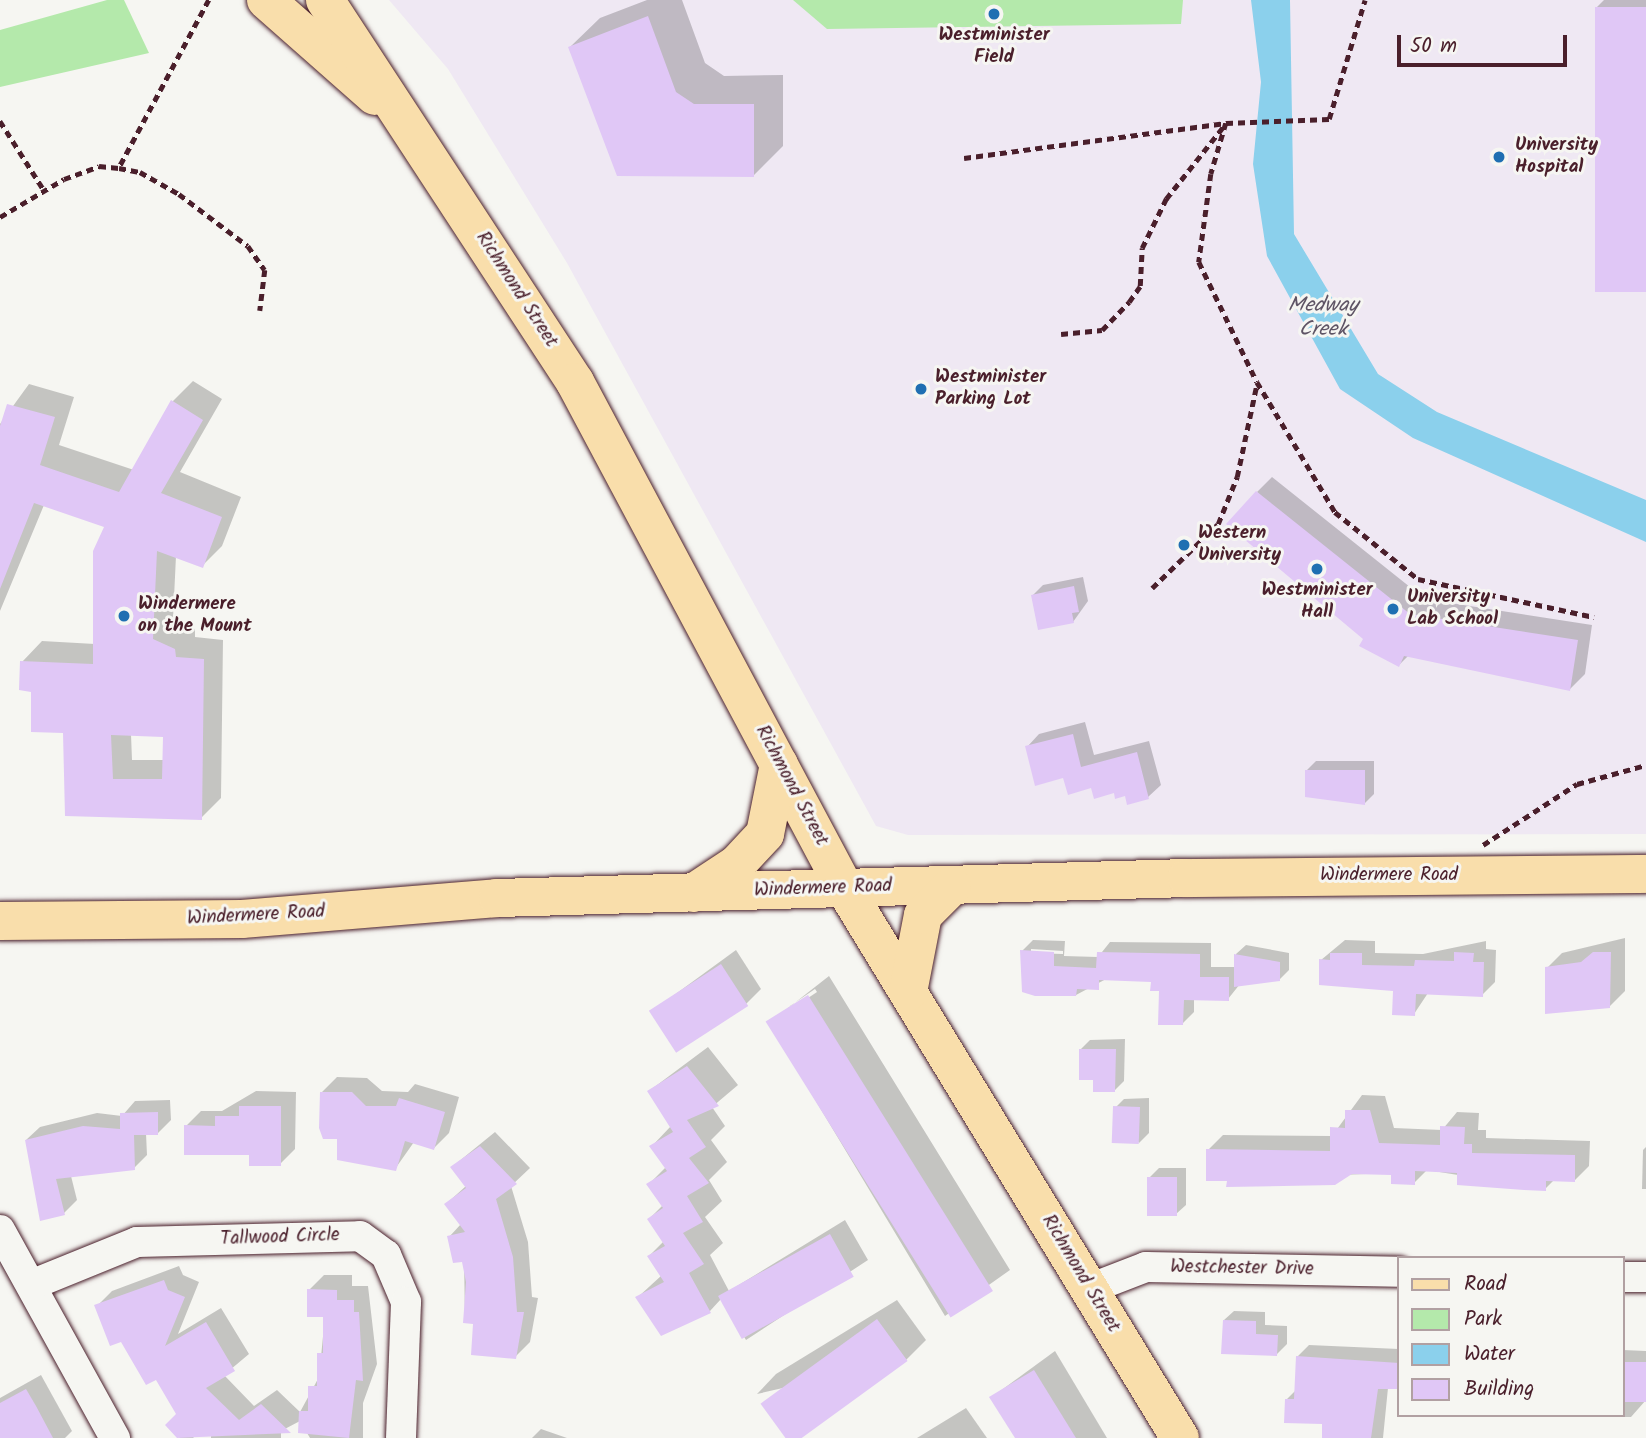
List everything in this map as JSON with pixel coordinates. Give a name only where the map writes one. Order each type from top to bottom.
[{"type":"main road","name":"Richmond Street","points":[[267,0],[412,128]]},
{"type":"main road","name":"Richmond Street","points":[[325,0],[412,128],[575,382],[845,889],[1180,1438]]},
{"type":"main road","points":[[692,893],[737,864],[765,834],[779,764]]},
{"type":"main road","name":"Windermere Road","points":[[0,921],[242,919],[498,898],[952,886],[1646,874]]},
{"type":"main road","points":[[908,992],[923,915],[952,886]]},
{"type":"street","points":[[0,1230],[115,1438]]},
{"type":"street","name":"Tallwood Circle","points":[[31,1286],[137,1242],[360,1236],[386,1255],[406,1301],[401,1438]]},
{"type":"street","name":"Westchester Drive","points":[[1089,1289],[1146,1267],[1398,1272]]},
{"type":"street","points":[[1625,1277],[1646,1277]]},
{"type":"path","points":[[119,168],[209,0]]},
{"type":"path","points":[[964,158],[1226,123],[1329,119],[1365,0]]},
{"type":"path","points":[[0,121],[44,190]]},
{"type":"path","points":[[1061,334],[1102,330],[1129,302],[1140,286],[1142,248],[1166,199],[1226,123]]},
{"type":"path","points":[[1226,123],[1211,174],[1199,262],[1257,382],[1335,512],[1418,579],[1594,617]]},
{"type":"path","points":[[0,217],[44,190],[99,166],[140,172],[179,194],[248,246],[265,270],[260,311]]},
{"type":"path","points":[[1152,587],[1218,524],[1237,477],[1257,382]]},
{"type":"path","points":[[1479,847],[1577,784],[1646,765]]},
{"type":"shaded area","name":"Western University","points":[[389,0],[1646,0],[1646,834],[908,835],[876,826],[567,263],[448,69]]},
{"type":"green space","points":[[107,0],[124,0],[149,53],[0,87],[0,30]]},
{"type":"green space","name":"Westminister Field","points":[[793,0],[1183,0],[1181,24],[827,29]]},
{"type":"water","name":"Medway Creek","points":[[1251,0],[1290,0],[1294,234],[1378,374],[1437,412],[1646,500],[1646,542],[1413,438],[1340,389],[1267,256],[1253,164],[1261,82]]},
{"type":"building","points":[[1595,7],[1646,7],[1646,292],[1595,292]]},
{"type":"building","points":[[648,16],[676,92],[694,104],[754,104],[754,177],[617,176],[568,47]]},
{"type":"building","name":"Windermere on the Mount","points":[[171,400],[203,420],[161,493],[222,517],[203,568],[157,551],[153,639],[175,649],[176,657],[204,659],[202,820],[65,816],[63,733],[31,732],[31,692],[19,690],[20,661],[93,664],[93,551],[104,527],[34,503],[0,589],[0,426],[7,404],[55,417],[40,465],[119,492]],"holes":[[[111,735],[163,737],[162,779],[113,779]]]},
{"type":"building","name":"Westminister Hall","points":[[1256,491],[1410,614],[1578,640],[1570,691],[1404,656],[1399,667],[1359,646],[1363,639],[1226,524]]},
{"type":"building","points":[[1074,586],[1079,612],[1072,613],[1074,623],[1038,630],[1031,595]]},
{"type":"building","points":[[1073,734],[1081,767],[1137,752],[1149,799],[1127,805],[1125,796],[1115,799],[1114,793],[1094,799],[1091,788],[1068,795],[1063,778],[1035,786],[1025,746]]},
{"type":"building","points":[[1305,770],[1365,770],[1365,805],[1305,797]]},
{"type":"building","points":[[1020,950],[1054,952],[1054,966],[1096,968],[1097,952],[1200,954],[1200,977],[1229,977],[1229,1001],[1184,1000],[1183,1025],[1158,1025],[1159,991],[1150,991],[1151,982],[1099,980],[1099,990],[1077,989],[1076,996],[1035,996],[1022,992]]},
{"type":"building","points":[[1454,952],[1474,953],[1473,962],[1484,962],[1483,997],[1416,994],[1415,1016],[1392,1015],[1393,991],[1319,985],[1319,959],[1330,960],[1330,953],[1362,953],[1362,965],[1414,966],[1415,960],[1454,961]]},
{"type":"building","points":[[1593,952],[1611,952],[1610,1008],[1545,1014],[1545,967],[1581,962]]},
{"type":"building","points":[[1234,954],[1280,962],[1280,981],[1234,987]]},
{"type":"building","points":[[721,964],[748,1006],[676,1053],[649,1011]]},
{"type":"building","points":[[808,995],[993,1291],[951,1317],[766,1021]]},
{"type":"building","points":[[1079,1049],[1116,1049],[1115,1092],[1093,1092],[1093,1080],[1079,1080]]},
{"type":"building","points":[[687,1066],[719,1106],[687,1120],[706,1147],[689,1158],[709,1183],[687,1196],[703,1222],[683,1233],[704,1264],[689,1273],[711,1313],[661,1336],[635,1297],[664,1282],[647,1256],[665,1246],[647,1219],[663,1208],[646,1184],[667,1171],[649,1146],[673,1132],[647,1091]]},
{"type":"building","points":[[320,1092],[352,1092],[366,1106],[396,1106],[399,1098],[445,1112],[434,1150],[405,1141],[396,1171],[337,1160],[337,1139],[323,1139],[319,1128]]},
{"type":"building","points":[[239,1106],[281,1106],[281,1166],[249,1166],[249,1155],[184,1155],[184,1125],[215,1126],[215,1116],[239,1116]]},
{"type":"building","points":[[1113,1106],[1140,1107],[1139,1144],[1112,1143]]},
{"type":"building","points":[[1345,1110],[1370,1110],[1379,1143],[1440,1145],[1440,1126],[1465,1127],[1464,1144],[1472,1144],[1472,1153],[1575,1155],[1575,1182],[1546,1181],[1546,1191],[1524,1190],[1457,1185],[1457,1173],[1415,1171],[1415,1185],[1391,1184],[1391,1175],[1352,1174],[1335,1185],[1226,1187],[1227,1181],[1206,1181],[1206,1149],[1330,1151],[1330,1127],[1345,1128]]},
{"type":"building","points":[[158,1112],[158,1135],[134,1135],[135,1170],[56,1179],[65,1215],[40,1221],[25,1140],[83,1126],[120,1129],[120,1113]]},
{"type":"building","points":[[480,1146],[517,1184],[496,1199],[513,1257],[517,1312],[524,1312],[516,1359],[471,1355],[473,1324],[463,1323],[466,1282],[462,1262],[453,1263],[447,1236],[465,1232],[444,1204],[466,1188],[450,1167]]},
{"type":"building","points":[[1147,1177],[1177,1177],[1177,1216],[1147,1216]]},
{"type":"building","points":[[830,1234],[854,1277],[742,1339],[718,1296]]},
{"type":"building","points":[[164,1280],[168,1290],[185,1297],[165,1346],[206,1322],[235,1371],[206,1388],[239,1420],[261,1404],[291,1433],[177,1438],[165,1425],[176,1414],[156,1380],[146,1385],[121,1342],[110,1346],[94,1305]]},
{"type":"building","points":[[307,1289],[337,1290],[337,1300],[354,1300],[354,1312],[359,1312],[363,1381],[356,1380],[349,1438],[298,1433],[299,1411],[308,1411],[308,1386],[317,1386],[317,1353],[323,1353],[323,1317],[307,1317]]},
{"type":"building","points":[[877,1319],[908,1361],[802,1438],[785,1438],[761,1404]]},
{"type":"building","points":[[1223,1320],[1256,1321],[1256,1334],[1278,1335],[1277,1356],[1221,1354]]},
{"type":"building","points":[[1296,1356],[1398,1363],[1398,1389],[1378,1389],[1371,1438],[1322,1438],[1322,1424],[1284,1423],[1285,1399],[1294,1399]]},
{"type":"building","points":[[1625,1362],[1646,1362],[1646,1402],[1625,1402]]},
{"type":"building","points":[[1034,1370],[1076,1438],[1015,1438],[989,1397]]},
{"type":"building","points":[[26,1389],[53,1438],[0,1438],[0,1403]]},
{"type":"place","name":"Westminister Field","points":[[994,14]]},
{"type":"place","name":"University Hospital","points":[[1499,157]]},
{"type":"place","name":"Westminister Parking Lot","points":[[921,389]]},
{"type":"place","name":"Western University","points":[[1184,545]]},
{"type":"place","name":"Westminister Hall","points":[[1317,569]]},
{"type":"place","name":"University Lab School","points":[[1393,609]]},
{"type":"place","name":"Windermere on the Mount","points":[[124,616]]}]
